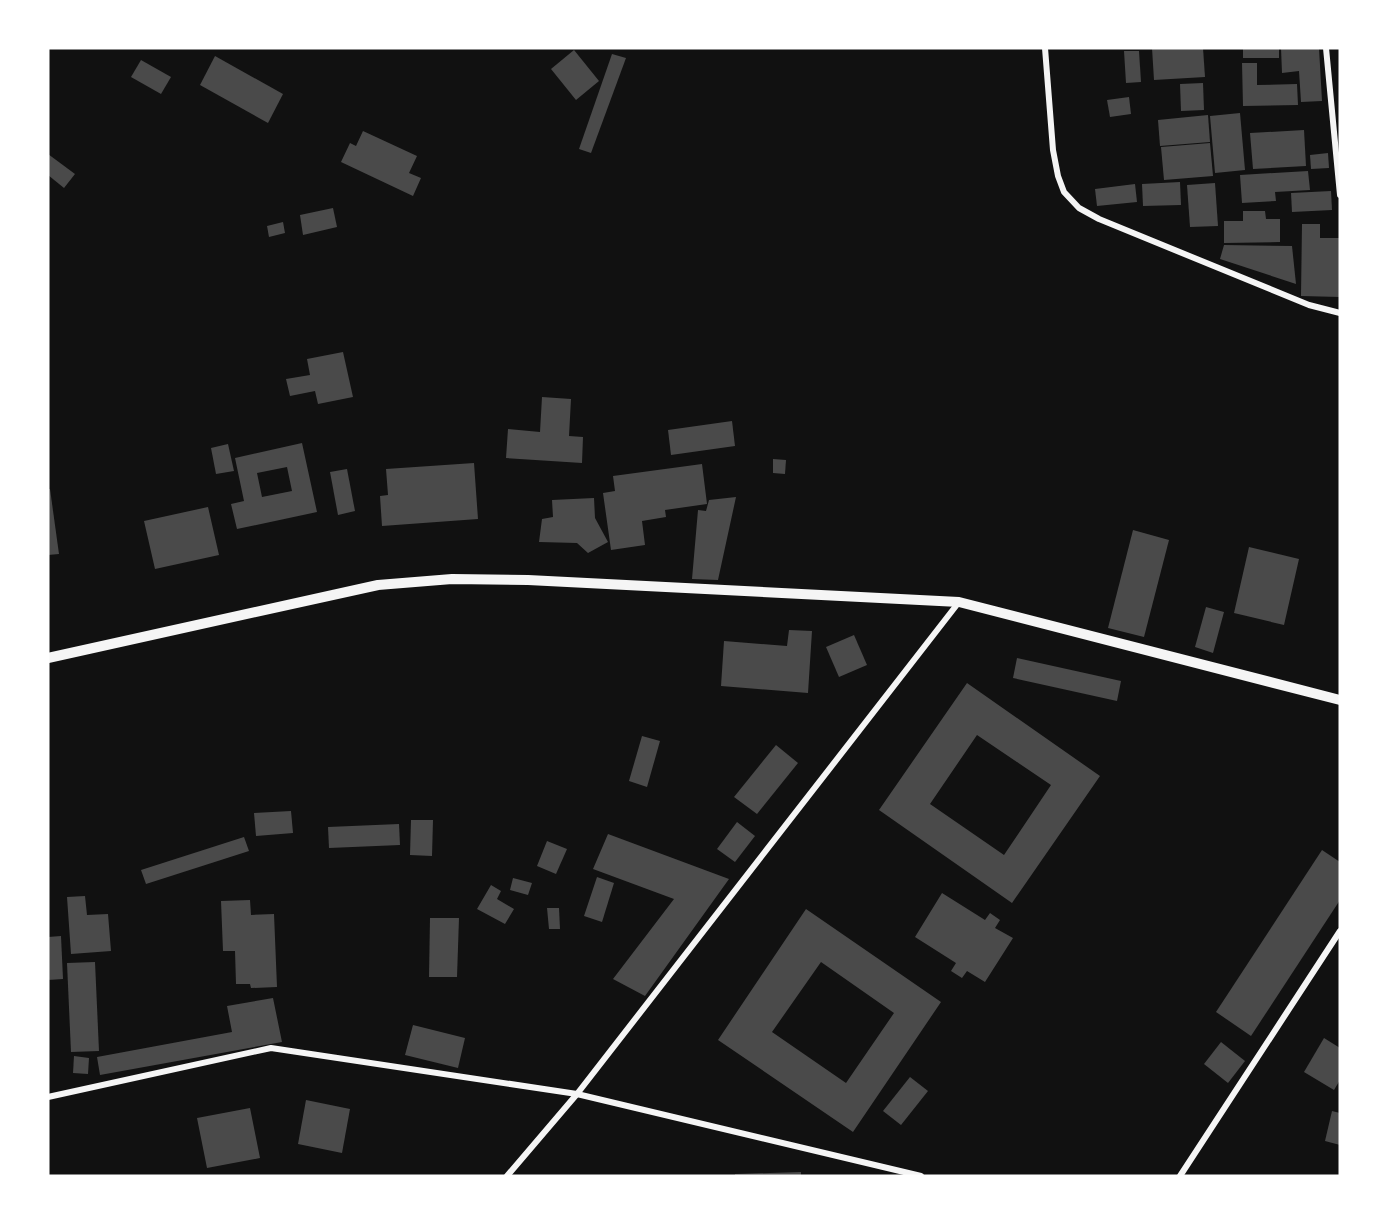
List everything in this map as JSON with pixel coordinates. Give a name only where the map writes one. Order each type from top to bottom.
[{"type":"street","points":[[1045,48],[1053,150],[1058,176],[1064,192],[1079,208],[1098,219],[1309,305],[1340,314]]},
{"type":"street","points":[[1326,48],[1340,195]]},
{"type":"street","points":[[48,658],[378,585],[452,579],[528,580],[959,602],[1340,700]]},
{"type":"street","points":[[507,1176],[577,1095],[959,602]]},
{"type":"street","points":[[1180,1176],[1340,931]]},
{"type":"street","points":[[48,1097],[271,1048],[577,1095],[921,1176]]},
{"type":"building","points":[[1152,48],[1203,48],[1205,77],[1154,80]]},
{"type":"building","points":[[1243,48],[1279,48],[1279,58],[1243,58]]},
{"type":"building","points":[[1281,48],[1319,48],[1322,101],[1301,102],[1299,71],[1282,73]]},
{"type":"building","points":[[574,50],[599,81],[576,100],[551,69]]},
{"type":"building","points":[[1124,51],[1139,51],[1141,82],[1126,83]]},
{"type":"building","points":[[612,54],[626,58],[591,153],[579,149]]},
{"type":"building","points":[[215,56],[283,94],[268,123],[200,85]]},
{"type":"building","points":[[141,60],[171,77],[161,94],[131,77]]},
{"type":"building","points":[[1242,63],[1257,63],[1257,85],[1297,84],[1298,105],[1243,106]]},
{"type":"building","points":[[1203,83],[1204,110],[1181,111],[1180,84]]},
{"type":"building","points":[[1129,97],[1131,114],[1110,117],[1107,100]]},
{"type":"building","points":[[1240,113],[1245,170],[1215,173],[1210,116]]},
{"type":"building","points":[[1208,115],[1210,142],[1160,146],[1158,120]]},
{"type":"building","points":[[1304,130],[1306,166],[1253,169],[1250,133]]},
{"type":"building","points":[[363,131],[417,156],[409,173],[421,178],[413,196],[341,162],[350,143],[356,146]]},
{"type":"building","points":[[1210,143],[1213,176],[1164,180],[1161,147]]},
{"type":"building","points":[[1328,153],[1329,168],[1311,169],[1310,155]]},
{"type":"building","points":[[48,154],[75,174],[64,188],[48,175]]},
{"type":"building","points":[[1308,171],[1310,190],[1275,192],[1276,201],[1242,203],[1240,175]]},
{"type":"building","points":[[1180,182],[1181,205],[1143,206],[1142,184]]},
{"type":"building","points":[[1215,183],[1218,226],[1190,227],[1187,185]]},
{"type":"building","points":[[1135,184],[1137,202],[1097,206],[1095,189]]},
{"type":"building","points":[[1331,191],[1332,210],[1292,212],[1291,193]]},
{"type":"building","points":[[333,208],[337,227],[303,235],[300,215]]},
{"type":"building","points":[[1243,211],[1265,211],[1266,219],[1280,219],[1280,242],[1224,243],[1224,221],[1243,221]]},
{"type":"building","points":[[283,222],[285,233],[269,237],[267,226]]},
{"type":"building","points":[[1302,224],[1320,224],[1320,238],[1340,238],[1340,297],[1301,296]]},
{"type":"building","points":[[1224,245],[1292,246],[1296,284],[1220,259]]},
{"type":"building","points":[[343,352],[353,397],[318,404],[315,391],[290,396],[286,379],[310,375],[307,359]]},
{"type":"building","points":[[542,397],[571,399],[569,436],[583,437],[582,463],[506,458],[508,429],[540,432]]},
{"type":"building","points":[[732,421],[735,446],[671,455],[668,430]]},
{"type":"building","points":[[302,443],[317,512],[237,529],[231,504],[244,501],[235,458]],"holes":[[[287,467],[292,491],[262,497],[257,473]]]},
{"type":"building","points":[[228,444],[234,471],[216,474],[211,448]]},
{"type":"building","points":[[773,459],[786,460],[785,474],[773,473]]},
{"type":"building","points":[[474,463],[478,519],[382,526],[380,496],[388,495],[386,469]]},
{"type":"building","points":[[702,464],[707,504],[665,510],[666,517],[642,521],[645,545],[611,550],[603,493],[615,491],[613,476]]},
{"type":"building","points":[[347,469],[355,511],[338,515],[330,472]]},
{"type":"building","points":[[48,489],[50,489],[59,554],[48,555]]},
{"type":"building","points":[[736,497],[718,580],[692,579],[698,510],[706,511],[709,500]]},
{"type":"building","points":[[594,498],[595,518],[608,542],[588,553],[577,543],[539,542],[542,519],[553,517],[552,500]]},
{"type":"building","points":[[208,507],[219,555],[155,569],[144,521]]},
{"type":"building","points":[[1133,530],[1169,540],[1144,637],[1108,628]]},
{"type":"building","points":[[1249,547],[1299,559],[1284,625],[1234,613]]},
{"type":"building","points":[[1206,607],[1224,612],[1213,653],[1195,647]]},
{"type":"building","points":[[789,630],[812,631],[808,693],[721,686],[724,641],[787,646]]},
{"type":"building","points":[[854,635],[867,665],[839,677],[826,647]]},
{"type":"building","points":[[1017,658],[1121,681],[1117,701],[1013,678]]},
{"type":"building","points":[[967,683],[1100,776],[1012,903],[879,810]],"holes":[[[977,735],[1051,785],[1004,855],[930,804]]]},
{"type":"building","points":[[642,736],[660,741],[647,787],[629,781]]},
{"type":"building","points":[[776,745],[798,763],[757,814],[734,797]]},
{"type":"building","points":[[291,811],[293,833],[256,836],[254,813]]},
{"type":"building","points":[[411,820],[433,820],[432,856],[410,855]]},
{"type":"building","points":[[737,822],[755,836],[735,862],[717,849]]},
{"type":"building","points":[[399,824],[400,845],[329,848],[328,827]]},
{"type":"building","points":[[608,834],[729,879],[645,996],[613,979],[674,899],[593,869]]},
{"type":"building","points":[[244,837],[249,851],[146,884],[141,870]]},
{"type":"building","points":[[547,841],[567,849],[556,874],[537,866]]},
{"type":"building","points":[[1322,850],[1340,862],[1340,900],[1251,1036],[1216,1012]]},
{"type":"building","points":[[597,877],[614,883],[602,922],[584,916]]},
{"type":"building","points":[[513,878],[532,883],[528,895],[510,890]]},
{"type":"building","points":[[491,885],[501,891],[497,899],[514,909],[505,924],[477,909]]},
{"type":"building","points":[[942,893],[985,920],[990,913],[1000,920],[995,928],[1013,938],[985,982],[967,971],[962,978],[951,971],[956,963],[915,937]]},
{"type":"building","points":[[85,896],[87,915],[108,914],[111,951],[71,954],[67,897]]},
{"type":"building","points":[[250,900],[251,915],[274,914],[277,987],[251,988],[250,984],[236,984],[235,951],[223,951],[221,901]]},
{"type":"building","points":[[547,908],[559,908],[560,929],[549,929]]},
{"type":"building","points":[[806,909],[941,1002],[853,1132],[718,1040]],"holes":[[[821,962],[894,1013],[846,1083],[772,1032]]]},
{"type":"building","points":[[430,918],[459,918],[457,977],[429,977]]},
{"type":"building","points":[[61,936],[63,979],[48,980],[48,937]]},
{"type":"building","points":[[95,962],[99,1051],[71,1052],[67,963]]},
{"type":"building","points":[[273,998],[282,1042],[100,1075],[97,1057],[232,1032],[227,1006]]},
{"type":"building","points":[[413,1025],[465,1038],[458,1068],[405,1055]]},
{"type":"building","points":[[1324,1038],[1340,1048],[1340,1080],[1334,1090],[1304,1072]]},
{"type":"building","points":[[1221,1042],[1245,1061],[1228,1083],[1204,1064]]},
{"type":"building","points":[[74,1056],[89,1058],[88,1074],[73,1073]]},
{"type":"building","points":[[910,1077],[928,1091],[901,1125],[883,1111]]},
{"type":"building","points":[[306,1100],[350,1109],[342,1153],[298,1144]]},
{"type":"building","points":[[250,1108],[260,1158],[207,1168],[197,1118]]},
{"type":"building","points":[[1332,1111],[1340,1113],[1340,1145],[1325,1141]]},
{"type":"building","points":[[801,1172],[801,1176],[735,1176],[735,1174]]}]
